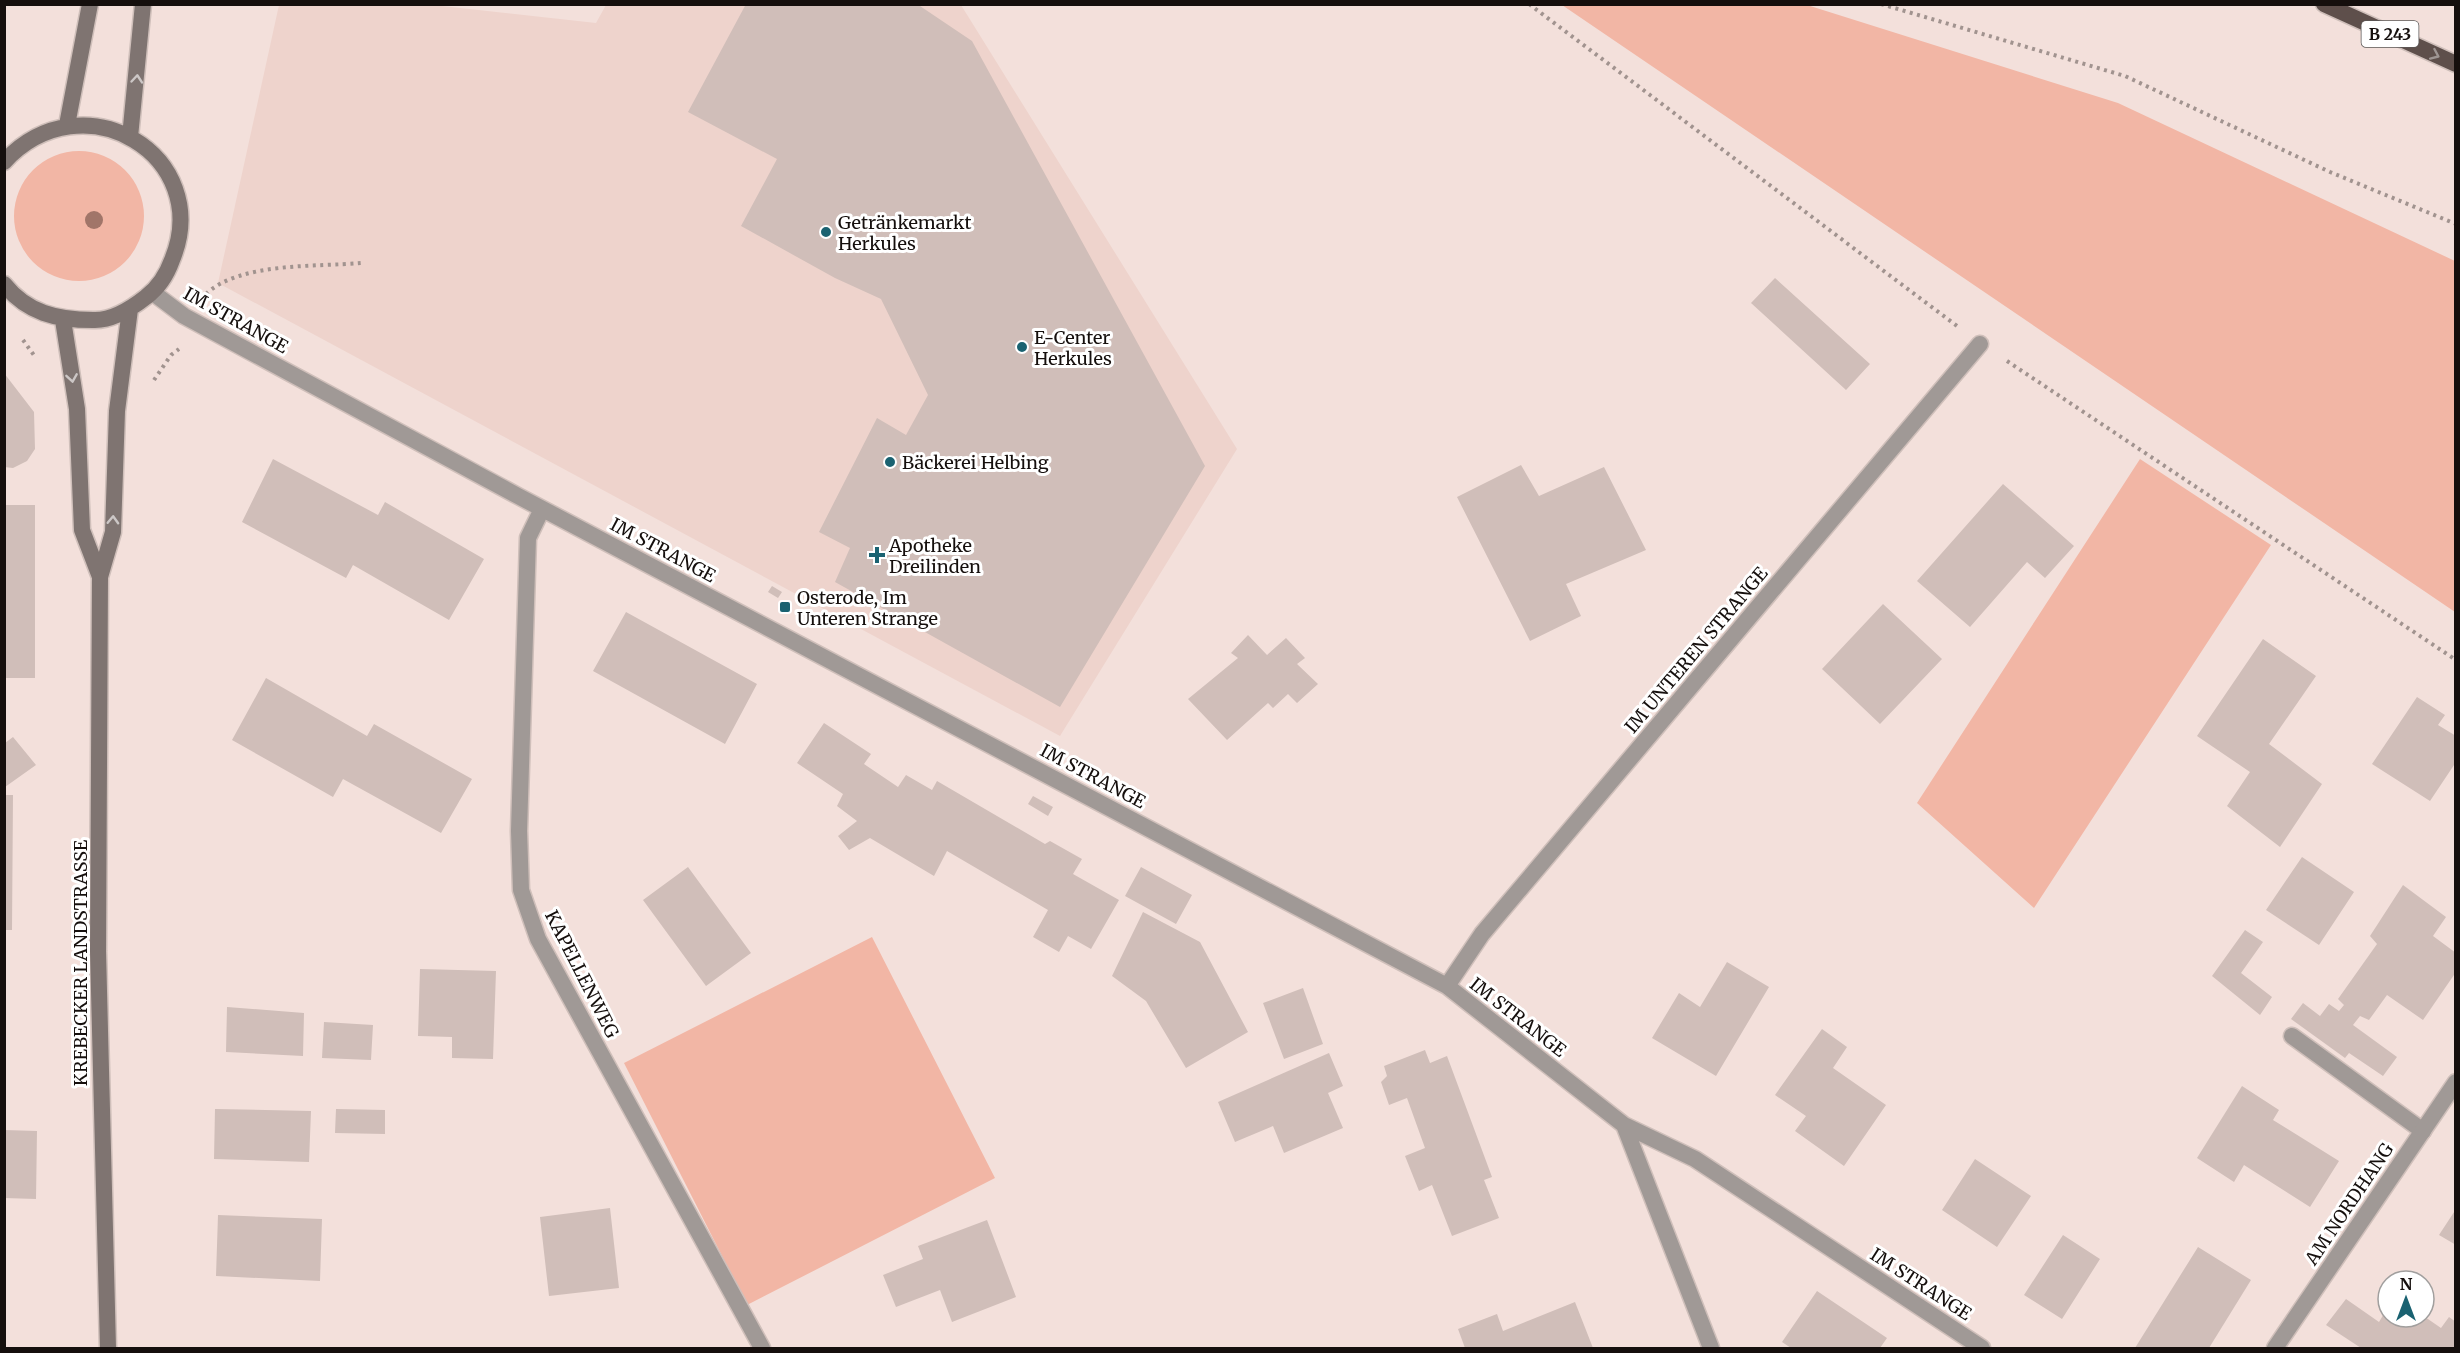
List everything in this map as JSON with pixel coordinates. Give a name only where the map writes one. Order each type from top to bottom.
[{"type":"highway","name":"B 243","points":[[2324,4],[2456,64]]},
{"type":"main road","points":[[67,125],[90,4]]},
{"type":"main road","points":[[130,137],[143,4]]},
{"type":"main road","points":[[4,162],[18,146],[42,132],[67,125],[89,124],[111,129],[130,137],[151,152],[167,173],[177,197],[181,222],[177,248],[168,272],[152,292],[130,309],[98,321],[63,320],[36,311],[13,294],[4,284]]},
{"type":"main road","name":"KREBECKER LANDSTRASSE","points":[[108,1348],[98,951],[100,577],[113,532],[117,411],[130,309]]},
{"type":"main road","name":"KREBECKER LANDSTRASSE","points":[[63,320],[77,410],[82,530],[100,577]]},
{"type":"street","name":"IM STRANGE","points":[[152,292],[184,316],[542,509],[1447,986],[1624,1125],[1695,1159],[1982,1348]]},
{"type":"street","name":"IM UNTEREN STRANGE","points":[[1447,986],[1482,934],[1980,344]]},
{"type":"street","name":"KAPELLENWEG","points":[[542,509],[528,538],[519,831],[521,890],[538,939],[762,1348]]},
{"type":"street","points":[[2292,1036],[2423,1131]]},
{"type":"street","name":"AM NORDHANG","points":[[2275,1348],[2456,1082]]},
{"type":"street","points":[[1624,1125],[1711,1348]]},
{"type":"path","points":[[1881,4],[2125,76],[2330,172],[2456,224]]},
{"type":"path","points":[[181,349],[184,316],[218,283],[262,270],[361,263]]},
{"type":"path","points":[[20,336],[37,360]]},
{"type":"shaded area","points":[[279,5],[433,5],[596,23],[606,5],[961,5],[1237,449],[1060,736],[218,283]]},
{"type":"shaded area","points":[[1562,5],[1807,5],[2118,103],[2455,261],[2455,612]]},
{"type":"shaded area","points":[[79,151],[104,156],[125,170],[139,191],[144,216],[139,241],[125,262],[104,276],[79,281],[54,276],[33,262],[19,241],[14,216],[19,191],[33,170],[54,156]]},
{"type":"shaded area","points":[[2140,459],[2271,545],[2034,908],[1917,803]]},
{"type":"shaded area","points":[[872,937],[995,1178],[747,1305],[624,1063]]},
{"type":"building","name":"E-Center Herkules","points":[[746,4],[917,4],[972,41],[1205,466],[1060,707],[835,582],[850,548],[819,532],[877,418],[906,435],[928,395],[881,299],[835,278],[741,226],[777,159],[688,112]]},
{"type":"building","points":[[1775,278],[1870,364],[1846,390],[1751,303]]},
{"type":"building","points":[[4,373],[34,412],[35,449],[27,461],[13,468],[4,467]]},
{"type":"building","points":[[273,459],[378,515],[385,502],[484,559],[449,620],[353,565],[346,578],[242,522]]},
{"type":"building","points":[[1521,465],[1539,496],[1604,467],[1646,550],[1566,584],[1581,616],[1530,641],[1457,497]]},
{"type":"building","points":[[2003,484],[2074,546],[2045,578],[2027,562],[1970,627],[1917,581]]},
{"type":"building","points":[[4,505],[35,505],[35,678],[4,678]]},
{"type":"building","points":[[772,586],[782,592],[778,598],[768,592]]},
{"type":"building","points":[[1883,604],[1942,659],[1880,724],[1822,669]]},
{"type":"building","points":[[626,612],[757,684],[725,744],[593,671]]},
{"type":"building","points":[[1248,635],[1267,655],[1286,638],[1305,658],[1297,664],[1318,684],[1297,703],[1288,694],[1273,708],[1268,703],[1227,740],[1188,699],[1238,658],[1231,653]]},
{"type":"building","points":[[2263,639],[2316,676],[2269,744],[2322,784],[2280,847],[2227,806],[2250,772],[2197,736]]},
{"type":"building","points":[[266,678],[367,736],[374,724],[472,779],[441,833],[343,779],[333,797],[232,740]]},
{"type":"building","points":[[2417,697],[2445,715],[2438,725],[2456,736],[2456,762],[2430,801],[2372,764]]},
{"type":"building","points":[[824,723],[871,754],[864,764],[898,787],[906,775],[932,790],[937,781],[1045,844],[1050,841],[1082,859],[1073,874],[1119,900],[1091,949],[1068,936],[1059,952],[1033,937],[1048,910],[947,851],[934,876],[870,838],[849,850],[838,836],[857,821],[837,806],[843,794],[797,763]]},
{"type":"building","points":[[13,737],[36,765],[5,787],[5,743]]},
{"type":"building","points":[[4,795],[13,795],[12,930],[4,930]]},
{"type":"building","points":[[1033,796],[1053,807],[1048,816],[1028,804]]},
{"type":"building","points":[[2302,857],[2354,892],[2319,945],[2266,910]]},
{"type":"building","points":[[688,867],[751,953],[706,986],[643,900]]},
{"type":"building","points":[[1141,867],[1192,895],[1176,924],[1125,896]]},
{"type":"building","points":[[2403,885],[2446,917],[2433,936],[2456,953],[2456,972],[2423,1020],[2387,995],[2369,1020],[2360,1016],[2353,1025],[2397,1057],[2383,1076],[2349,1053],[2345,1058],[2291,1019],[2303,1003],[2320,1016],[2329,1004],[2339,1011],[2344,1005],[2338,999],[2377,944],[2370,936]]},
{"type":"building","points":[[1143,912],[1200,942],[1248,1032],[1186,1068],[1146,1001],[1112,976]]},
{"type":"building","points":[[2245,930],[2263,942],[2241,973],[2272,997],[2260,1015],[2212,976]]},
{"type":"building","points":[[1727,962],[1769,987],[1716,1076],[1652,1038],[1679,993],[1700,1007]]},
{"type":"building","points":[[420,969],[496,971],[493,1059],[452,1058],[452,1037],[418,1036]]},
{"type":"building","points":[[1303,988],[1323,1044],[1284,1059],[1263,1003]]},
{"type":"building","points":[[227,1007],[304,1013],[303,1056],[226,1052]]},
{"type":"building","points":[[324,1022],[373,1025],[371,1060],[322,1058]]},
{"type":"building","points":[[1822,1029],[1847,1047],[1833,1068],[1886,1105],[1844,1166],[1795,1131],[1806,1116],[1775,1095]]},
{"type":"building","points":[[1425,1050],[1430,1063],[1447,1056],[1492,1177],[1484,1180],[1499,1218],[1452,1236],[1432,1185],[1419,1191],[1405,1156],[1425,1148],[1407,1098],[1389,1105],[1381,1082],[1387,1076],[1384,1066]]},
{"type":"building","points":[[1329,1053],[1343,1086],[1328,1093],[1343,1128],[1284,1153],[1273,1126],[1235,1142],[1218,1102]]},
{"type":"building","points":[[2242,1086],[2279,1110],[2273,1120],[2339,1161],[2310,1207],[2244,1165],[2234,1182],[2197,1158]]},
{"type":"building","points":[[215,1109],[311,1111],[309,1162],[214,1159]]},
{"type":"building","points":[[336,1109],[385,1110],[385,1134],[335,1133]]},
{"type":"building","points":[[4,1130],[37,1131],[36,1199],[4,1198]]},
{"type":"building","points":[[1975,1159],[2031,1196],[1997,1247],[1942,1210]]},
{"type":"building","points":[[610,1208],[619,1288],[549,1296],[540,1217]]},
{"type":"building","points":[[2456,1209],[2456,1245],[2439,1235]]},
{"type":"building","points":[[218,1215],[322,1219],[320,1281],[216,1276]]},
{"type":"building","points":[[987,1220],[1016,1297],[952,1322],[940,1290],[896,1307],[883,1275],[923,1259],[918,1246]]},
{"type":"building","points":[[2063,1235],[2100,1259],[2062,1319],[2024,1295]]},
{"type":"building","points":[[2198,1247],[2251,1280],[2209,1348],[2135,1348]]},
{"type":"building","points":[[1817,1291],[1887,1338],[1880,1348],[1791,1348],[1782,1342]]},
{"type":"building","points":[[2346,1299],[2376,1320],[2376,1329],[2436,1329],[2436,1325],[2441,1328],[2449,1317],[2456,1322],[2456,1348],[2361,1348],[2326,1325]]},
{"type":"building","points":[[1575,1302],[1593,1348],[1465,1348],[1458,1329],[1497,1314],[1503,1331]]},
{"type":"place","name":"Getränkemarkt Herkules","points":[[826,232]]},
{"type":"place","name":"E-Center Herkules","points":[[1022,347]]},
{"type":"place","name":"Bäckerei Helbing","points":[[890,462]]},
{"type":"place","name":"Apotheke Dreilinden","points":[[877,555]]},
{"type":"place","name":"Osterode, Im Unteren Strange","points":[[785,607]]}]
